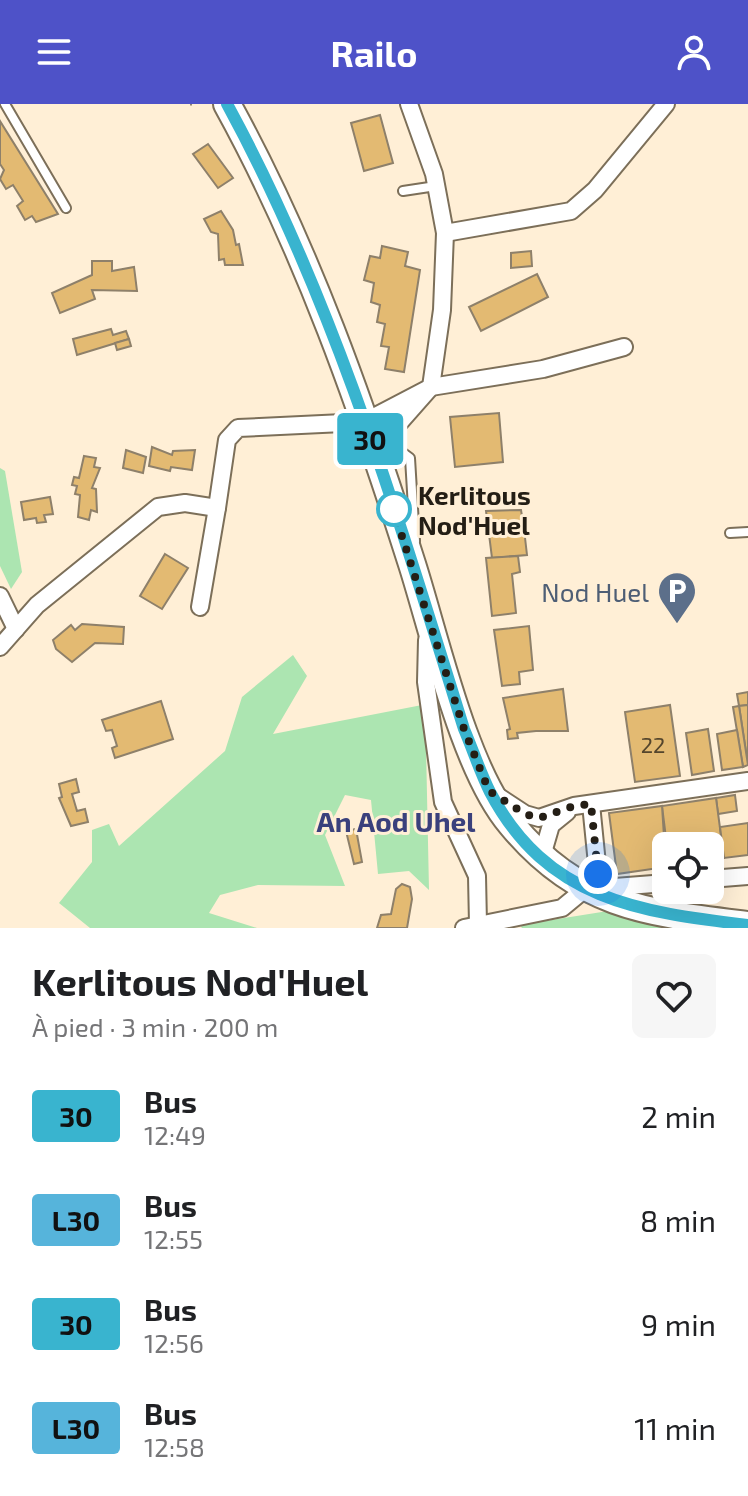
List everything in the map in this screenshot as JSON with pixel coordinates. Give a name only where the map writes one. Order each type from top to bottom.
[{"type":"main road","points":[[227,104],[300,253],[372,434],[464,729],[489,791],[510,824],[542,856],[585,889],[642,911],[748,925]]},
{"type":"street","points":[[372,434],[431,387],[442,310],[445,233],[436,186],[409,104]]},
{"type":"street","points":[[445,233],[571,211],[595,190],[666,104]]},
{"type":"street","points":[[200,607],[227,440],[238,428],[372,434],[431,387],[543,369],[624,347]]},
{"type":"street","points":[[0,647],[37,605],[158,507],[185,503],[217,508]]},
{"type":"street","points":[[0,596],[16,629]]},
{"type":"street","points":[[428,614],[426,682],[443,802],[477,876],[471,926],[518,924],[562,908],[585,889]]},
{"type":"street","points":[[489,791],[525,814],[539,818],[583,805],[748,781]]},
{"type":"street","points":[[542,856],[551,825],[583,805]]},
{"type":"street","points":[[583,805],[598,874],[615,887],[652,884]]},
{"type":"street","points":[[724,878],[748,876]]},
{"type":"lane","points":[[5,104],[66,208]]},
{"type":"lane","points":[[403,191],[436,186]]},
{"type":"lane","points":[[730,533],[748,532]]},
{"type":"green space","points":[[0,468],[5,471],[22,572],[11,589],[0,566]]},
{"type":"green space","points":[[293,655],[307,676],[273,734],[422,705],[426,747],[429,890],[409,871],[378,874],[371,800],[345,795],[325,835],[345,886],[258,885],[220,895],[209,913],[257,928],[90,928],[59,903],[92,862],[92,830],[109,824],[119,846],[225,751],[242,697]]},
{"type":"green space","points":[[608,911],[663,928],[522,928],[520,925]]},
{"type":"building","points":[[380,115],[393,163],[364,171],[351,123]]},
{"type":"building","points":[[0,121],[58,214],[36,222],[32,216],[25,220],[17,206],[23,201],[13,185],[6,189],[0,179],[4,170],[0,164]]},
{"type":"building","points":[[208,144],[233,178],[218,188],[193,154]]},
{"type":"building","points":[[221,211],[233,230],[236,245],[239,244],[243,265],[225,265],[224,259],[219,260],[218,234],[211,232],[204,219]]},
{"type":"building","points":[[382,246],[408,252],[405,266],[420,270],[404,372],[385,369],[389,347],[381,346],[385,324],[377,322],[380,305],[371,302],[374,283],[364,280],[370,256],[380,258]]},
{"type":"building","points":[[531,251],[532,266],[511,268],[511,253]]},
{"type":"building","points":[[92,261],[112,261],[112,271],[134,267],[137,291],[92,290],[95,299],[60,313],[52,293],[92,275]]},
{"type":"building","points":[[537,274],[548,297],[481,331],[469,307]]},
{"type":"building","points":[[111,329],[113,335],[126,331],[129,339],[77,355],[73,339]]},
{"type":"building","points":[[129,339],[131,346],[117,350],[115,343]]},
{"type":"building","points":[[499,413],[503,462],[455,467],[450,417]]},
{"type":"building","points":[[152,447],[172,455],[173,451],[195,450],[192,470],[171,467],[170,471],[149,466]]},
{"type":"building","points":[[126,450],[146,457],[143,473],[123,468]]},
{"type":"building","points":[[84,456],[96,458],[94,467],[100,468],[92,488],[96,489],[97,512],[91,510],[89,520],[78,517],[80,495],[75,494],[77,486],[72,485],[74,477],[79,478]]},
{"type":"building","points":[[50,497],[53,514],[44,515],[46,522],[37,523],[36,518],[24,520],[21,502]]},
{"type":"building","points":[[521,510],[524,529],[489,534],[486,511]]},
{"type":"building","points":[[524,529],[527,555],[492,558],[489,534]]},
{"type":"building","points":[[165,554],[188,568],[162,609],[140,596]]},
{"type":"building","points":[[518,556],[520,572],[512,574],[516,613],[492,616],[486,558]]},
{"type":"building","points":[[82,624],[124,627],[123,644],[95,643],[72,662],[56,649],[53,640],[71,625],[75,630]]},
{"type":"building","points":[[529,626],[533,670],[519,672],[520,684],[502,686],[494,630]]},
{"type":"building","points":[[563,689],[568,731],[517,733],[518,738],[508,739],[507,730],[510,729],[503,698]]},
{"type":"building","points":[[748,692],[748,705],[739,706],[737,694]]},
{"type":"building","points":[[161,701],[173,739],[115,758],[112,748],[117,746],[112,730],[106,731],[102,720]]},
{"type":"building","points":[[670,705],[680,776],[635,782],[625,712]]},
{"type":"building","points":[[748,705],[748,765],[739,706]]},
{"type":"building","points":[[739,706],[748,765],[743,767],[733,707]]},
{"type":"building","points":[[708,729],[714,771],[692,775],[686,733]]},
{"type":"building","points":[[737,730],[743,767],[722,770],[717,734]]},
{"type":"building","points":[[76,779],[79,792],[72,794],[77,811],[85,809],[88,822],[71,826],[59,798],[62,797],[59,784]]},
{"type":"building","points":[[735,795],[737,811],[718,814],[716,798]]},
{"type":"building","points":[[716,798],[721,832],[665,832],[662,806]]},
{"type":"building","points":[[662,806],[664,832],[652,832],[652,869],[617,874],[609,813]]},
{"type":"building","points":[[748,823],[748,855],[724,858],[724,832],[721,832],[720,827]]},
{"type":"building","points":[[356,829],[362,862],[354,864],[346,831]]},
{"type":"building","points":[[402,884],[410,887],[412,899],[407,928],[377,928],[381,915],[391,914],[396,889]]},
{"type":"bus line","name":"30","points":[[227,104],[300,253],[333,334],[464,729],[489,791],[510,824],[542,856],[585,889],[612,902],[642,911],[748,925]]},
{"type":"place","name":"Kerlitous Nod'Huel","points":[[394,509]]},
{"type":"place","name":"Nod Huel","points":[[677,625]]},
{"type":"district","name":"An Aod Uhel","points":[[396,821]]},
{"type":"route","points":[[394,509],[391,502],[464,729],[489,791],[525,814],[539,818],[574,806],[591,804],[598,874]]}]
